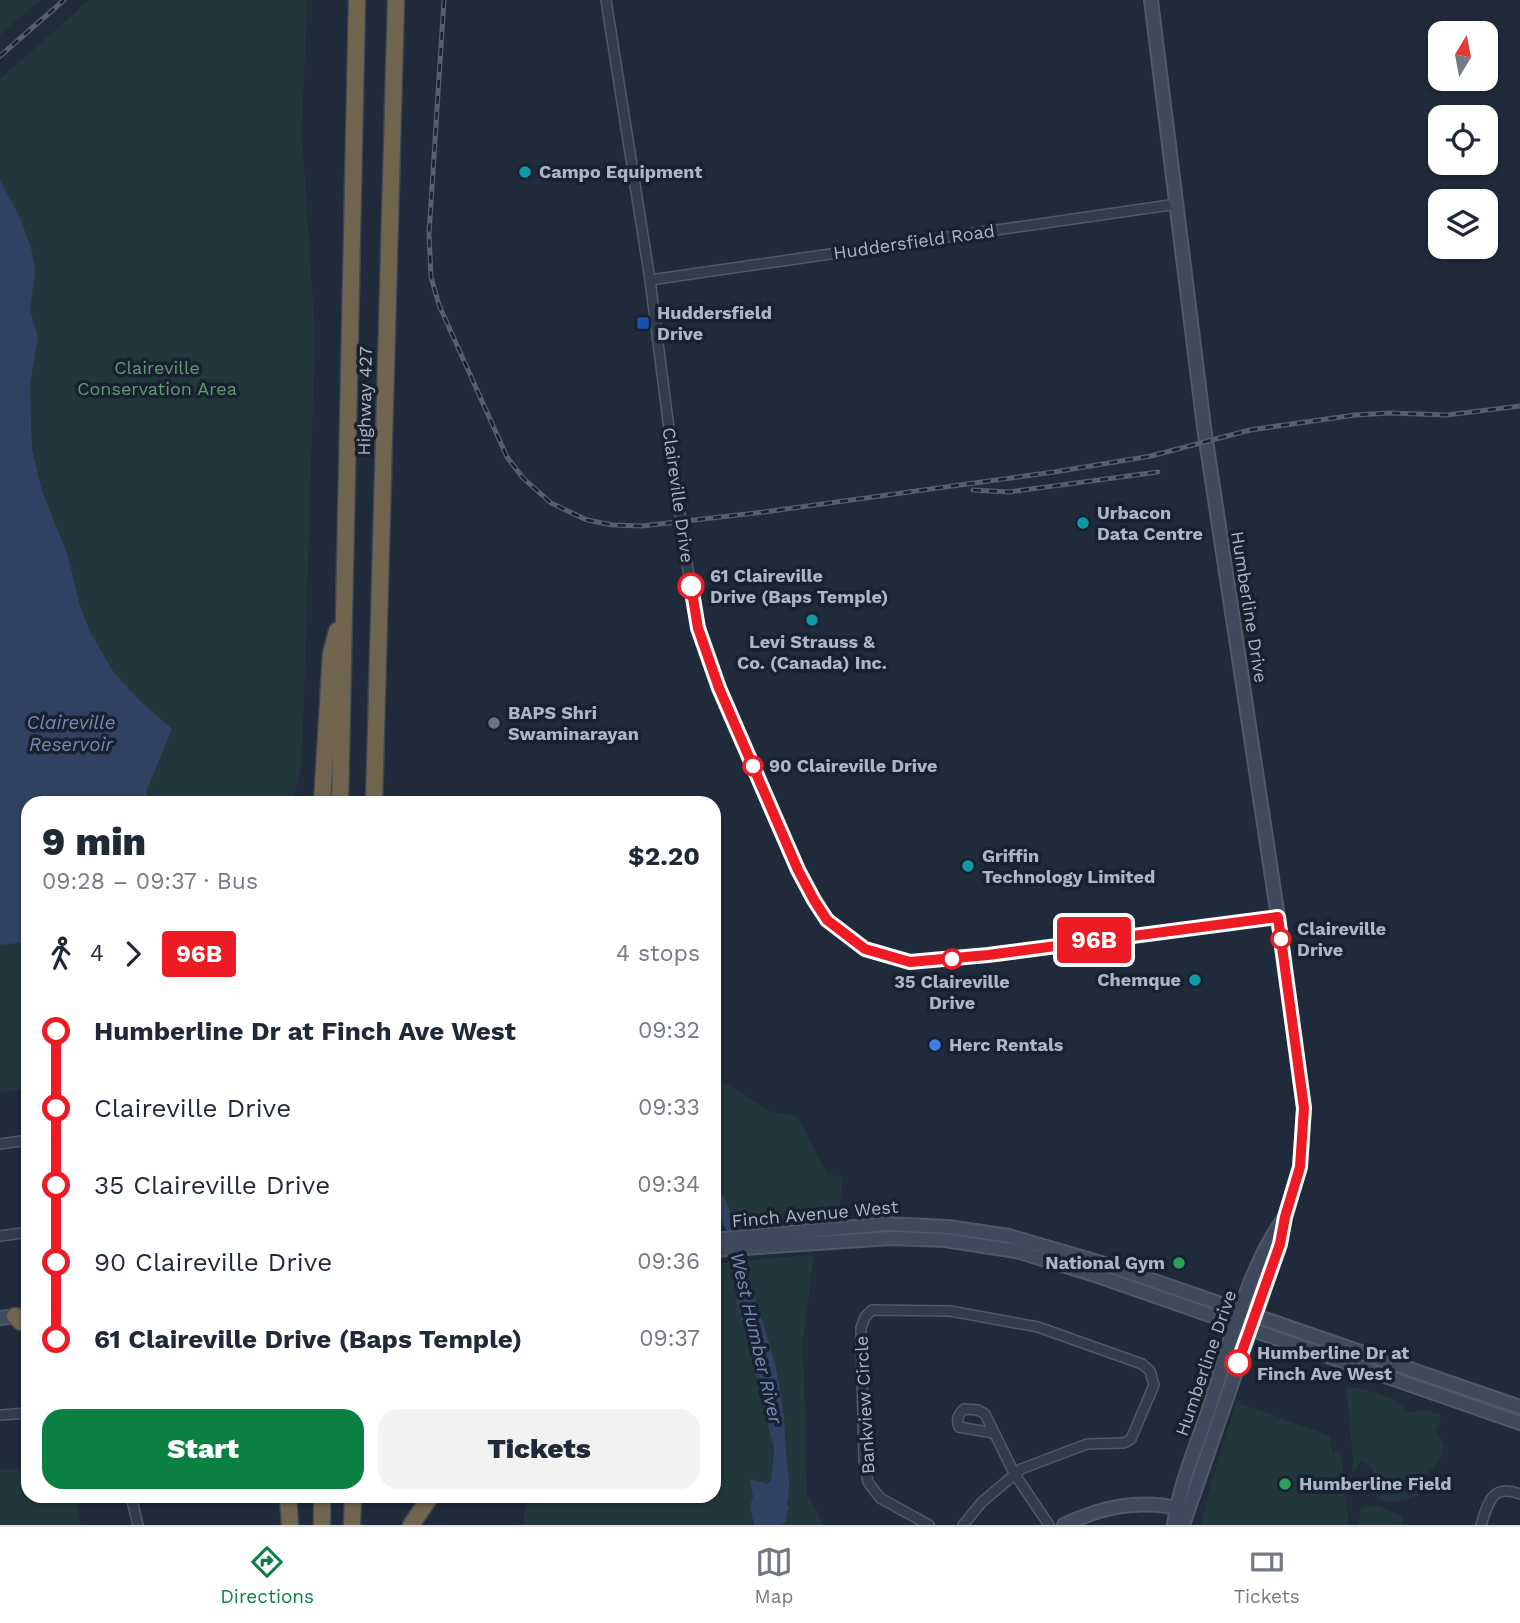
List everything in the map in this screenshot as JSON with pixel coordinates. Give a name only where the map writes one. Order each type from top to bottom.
[{"type":"highway","name":"Highway 427","points":[[340,796],[357,0]]},
{"type":"highway","name":"Highway 427","points":[[374,796],[396,0]]},
{"type":"highway","points":[[322,796],[331,654],[343,609]]},
{"type":"highway","points":[[288,1503],[290,1525]]},
{"type":"highway","points":[[322,1503],[322,1525]]},
{"type":"highway","points":[[352,1525],[353,1503]]},
{"type":"highway","points":[[411,1525],[426,1503]]},
{"type":"street","name":"Claireville Drive","points":[[606,0],[650,281],[684,546],[698,628],[719,688],[788,848],[827,920],[865,949],[910,962],[988,955],[1278,917]]},
{"type":"street","name":"Humberline Drive","points":[[1151,0],[1205,434],[1304,1108],[1300,1167],[1280,1244],[1174,1525]]},
{"type":"street","name":"Huddersfield Road","points":[[650,281],[1177,204]]},
{"type":"street","points":[[0,1144],[21,1141]]},
{"type":"street","name":"Humberline Drive","points":[[1183,1525],[1182,1509],[1236,1324],[1269,1242],[1285,1217]]},
{"type":"street","name":"Finch Avenue West","points":[[721,1249],[886,1224],[989,1232],[1069,1252],[1520,1407]]},
{"type":"street","points":[[0,1236],[21,1233]]},
{"type":"street","name":"Finch Avenue West","points":[[721,1240],[898,1238],[945,1240],[996,1247],[1063,1264],[1520,1423]]},
{"type":"street","name":"Bankview Circle","points":[[929,1525],[880,1498],[868,1482],[864,1461],[861,1328],[865,1317],[872,1310],[950,1311],[1038,1327],[1142,1364],[1150,1371],[1154,1385],[1130,1439],[1124,1443],[1087,1444],[1045,1458],[1014,1473],[982,1502],[963,1525]]},
{"type":"street","points":[[0,1415],[21,1414]]},
{"type":"street","points":[[993,1433],[1014,1473],[1049,1525]]},
{"type":"street","points":[[1480,1525],[1492,1497],[1508,1490],[1520,1494]]},
{"type":"street","points":[[133,1503],[138,1525]]},
{"type":"street","points":[[1064,1525],[1116,1506],[1138,1504],[1182,1509]]},
{"type":"green space","points":[[0,0],[40,0],[0,35]]},
{"type":"green space","name":"Claireville Conservation Area","points":[[89,0],[307,0],[302,134],[315,334],[302,763],[295,796],[21,796],[21,1089],[0,1092],[0,79]]},
{"type":"green space","points":[[721,1080],[769,1111],[798,1117],[827,1174],[843,1177],[839,1215],[721,1227]]},
{"type":"green space","points":[[814,1256],[803,1342],[807,1494],[824,1525],[523,1525],[526,1503],[721,1503],[721,1263]]},
{"type":"green space","points":[[1346,1387],[1380,1394],[1409,1412],[1425,1410],[1440,1414],[1441,1421],[1435,1429],[1444,1445],[1442,1456],[1422,1481],[1420,1495],[1395,1502],[1380,1500],[1374,1491],[1373,1469],[1361,1461],[1352,1474]]},
{"type":"green space","points":[[1236,1402],[1330,1436],[1333,1455],[1334,1450],[1341,1453],[1349,1525],[1201,1525]]},
{"type":"green space","points":[[21,1468],[21,1503],[76,1503],[81,1525],[0,1525],[0,1470]]},
{"type":"green space","points":[[1376,1505],[1402,1516],[1403,1525],[1358,1525],[1361,1508]]},
{"type":"water","name":"Claireville Reservoir","points":[[0,180],[21,220],[31,248],[35,271],[30,310],[38,337],[30,384],[31,420],[32,449],[42,491],[67,553],[80,606],[90,632],[113,671],[136,697],[172,729],[146,792],[148,796],[21,796],[21,943],[0,945]]},
{"type":"water","name":"West Humber River","points":[[721,1193],[731,1214],[780,1387],[789,1484],[786,1505],[789,1506],[786,1521],[782,1525],[754,1525],[750,1506],[753,1497],[750,1479],[767,1484],[771,1481],[774,1449],[739,1312],[727,1231],[721,1220]]},
{"type":"railway","points":[[0,56],[64,0]]},
{"type":"railway","points":[[444,0],[429,234],[431,277],[439,305],[507,457],[523,478],[551,503],[587,520],[613,525],[642,526],[764,512],[1054,472],[1151,456],[1250,430],[1355,415],[1447,415],[1520,406]]},
{"type":"railway","points":[[973,490],[1009,492],[1158,472]]},
{"type":"bus line","name":"96B","points":[[691,586],[702,643],[798,870],[827,920],[865,949],[910,962],[988,955],[1278,917],[1304,1108],[1300,1167],[1271,1273],[1238,1363]]},
{"type":"place","name":"Campo Equipment","points":[[525,172]]},
{"type":"place","name":"Huddersfield Drive","points":[[643,323]]},
{"type":"place","name":"Urbacon Data Centre","points":[[1083,523]]},
{"type":"place","name":"61 Claireville Drive (Baps Temple)","points":[[691,586]]},
{"type":"place","name":"Levi Strauss & Co. (Canada) Inc.","points":[[812,620]]},
{"type":"place","name":"BAPS Shri Swaminarayan","points":[[494,723]]},
{"type":"place","name":"90 Claireville Drive","points":[[753,766]]},
{"type":"place","name":"Griffin Technology Limited","points":[[968,866]]},
{"type":"place","name":"Claireville Drive","points":[[1281,939]]},
{"type":"place","name":"35 Claireville Drive","points":[[952,959]]},
{"type":"place","name":"Chemque","points":[[1195,980]]},
{"type":"place","name":"Herc Rentals","points":[[935,1045]]},
{"type":"place","name":"National Gym","points":[[1179,1263]]},
{"type":"place","name":"Humberline Dr at Finch Ave West","points":[[1238,1363]]},
{"type":"place","name":"Humberline Field","points":[[1285,1484]]}]
